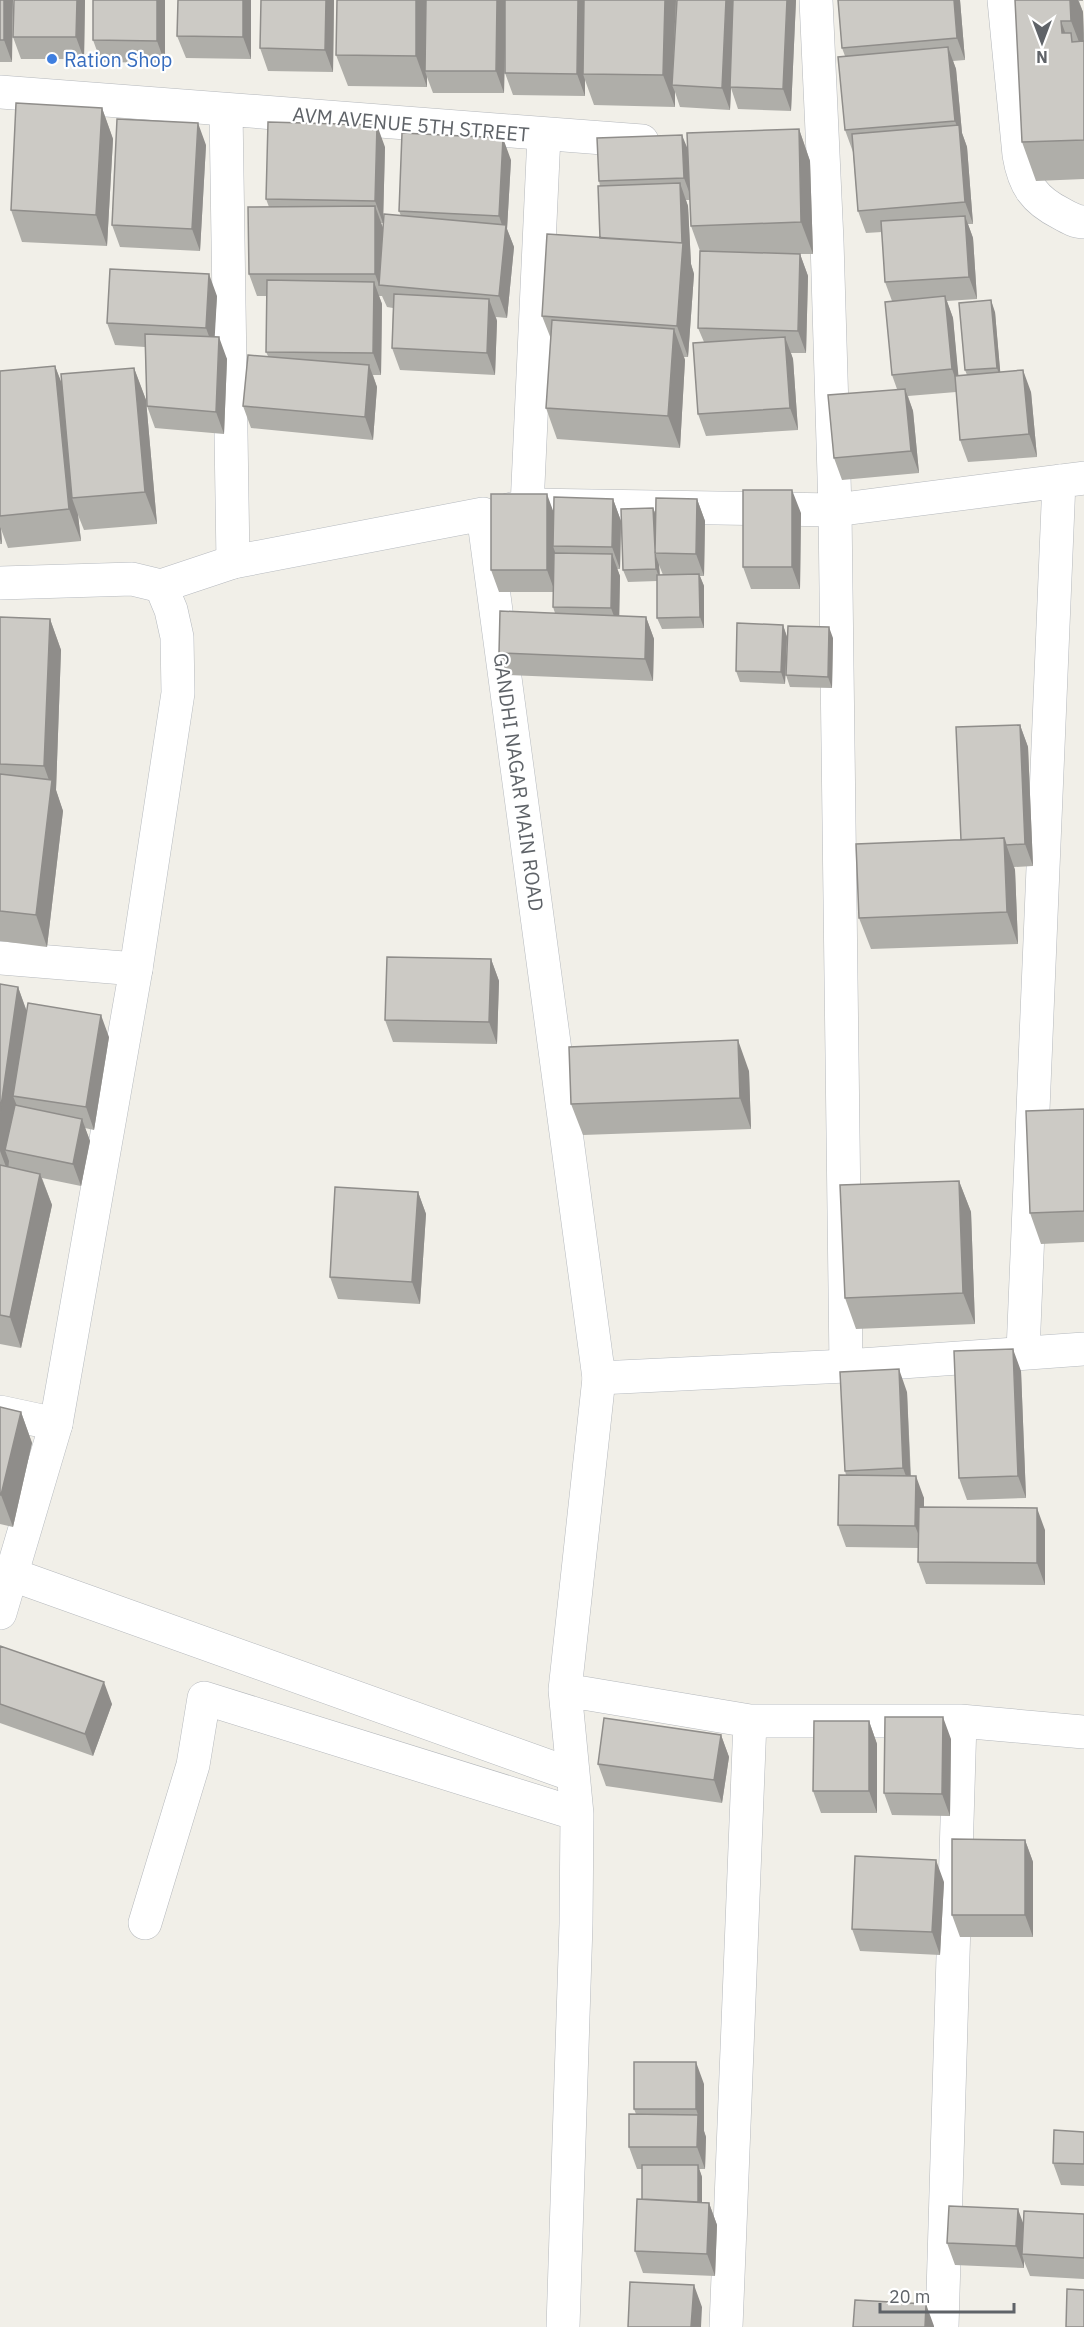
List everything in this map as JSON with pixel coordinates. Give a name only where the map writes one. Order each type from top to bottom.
[{"type":"street","points":[[816,0],[834,510],[846,1366]]},
{"type":"street","points":[[1004,0],[1019,155],[1025,178],[1034,195],[1051,208],[1078,222],[1084,222]]},
{"type":"street","name":"AVM AVENUE 5TH STREET","points":[[0,92],[672,143]]},
{"type":"street","points":[[226,110],[232,562]]},
{"type":"street","points":[[527,507],[544,135]]},
{"type":"street","points":[[788,150],[823,152]]},
{"type":"street","points":[[0,583],[132,579],[161,586],[232,562],[530,505],[834,510],[1071,480],[1023,1352]]},
{"type":"street","name":"GANDHI NAGAR MAIN ROAD","points":[[483,514],[599,1378],[565,1690],[577,1814],[576,1935],[563,2327]]},
{"type":"street","points":[[0,1613],[56,1424],[136,969],[178,693],[177,637],[171,610],[161,586]]},
{"type":"street","points":[[0,958],[136,969]]},
{"type":"street","points":[[599,1378],[846,1366],[1084,1349]]},
{"type":"street","points":[[0,1412],[56,1424]]},
{"type":"street","points":[[13,1575],[573,1775]]},
{"type":"street","points":[[565,1690],[750,1721],[960,1721],[1084,1732]]},
{"type":"street","points":[[145,1923],[193,1765],[204,1698],[577,1814]]},
{"type":"street","points":[[726,2327],[750,1721]]},
{"type":"street","points":[[942,2327],[960,1721]]},
{"type":"building","points":[[0,0],[4,0],[4,40],[0,40]]},
{"type":"building","points":[[14,0],[77,0],[76,37],[13,37]]},
{"type":"building","points":[[93,0],[157,0],[157,41],[93,40]]},
{"type":"building","points":[[178,0],[243,0],[243,37],[177,36]]},
{"type":"building","points":[[261,0],[326,0],[325,50],[260,48]]},
{"type":"building","points":[[337,0],[416,0],[416,56],[336,55]]},
{"type":"building","points":[[426,0],[497,0],[496,71],[425,71]]},
{"type":"building","points":[[505,0],[578,0],[577,74],[505,73]]},
{"type":"building","points":[[584,0],[665,0],[663,75],[583,74]]},
{"type":"building","points":[[677,0],[726,0],[722,88],[672,85]]},
{"type":"building","points":[[733,0],[787,0],[783,89],[730,87]]},
{"type":"building","points":[[838,0],[954,0],[957,38],[842,48]]},
{"type":"building","points":[[1015,0],[1070,0],[1071,21],[1061,21],[1062,33],[1071,33],[1072,42],[1084,41],[1084,140],[1022,142]]},
{"type":"building","points":[[948,47],[955,121],[845,130],[838,57]]},
{"type":"building","points":[[16,103],[102,108],[96,215],[11,210]]},
{"type":"building","points":[[117,119],[198,123],[192,229],[112,225]]},
{"type":"building","points":[[268,122],[377,125],[375,201],[266,199]]},
{"type":"building","points":[[959,125],[965,202],[858,211],[852,134]]},
{"type":"building","points":[[799,129],[801,222],[691,226],[687,133]]},
{"type":"building","points":[[402,133],[503,138],[499,216],[399,211]]},
{"type":"building","points":[[682,135],[684,178],[599,181],[597,138]]},
{"type":"building","points":[[680,183],[682,243],[600,238],[598,186]]},
{"type":"building","points":[[375,206],[375,274],[249,274],[248,207]]},
{"type":"building","points":[[384,214],[506,225],[499,296],[379,285]]},
{"type":"building","points":[[965,216],[969,277],[885,282],[881,221]]},
{"type":"building","points":[[547,234],[683,243],[677,326],[542,316]]},
{"type":"building","points":[[700,251],[800,254],[798,331],[698,328]]},
{"type":"building","points":[[110,269],[209,274],[206,328],[107,323]]},
{"type":"building","points":[[267,280],[374,282],[373,353],[266,352]]},
{"type":"building","points":[[394,294],[489,299],[487,353],[392,348]]},
{"type":"building","points":[[945,296],[952,369],[892,375],[885,302]]},
{"type":"building","points":[[991,300],[997,368],[965,370],[959,303]]},
{"type":"building","points":[[552,320],[674,329],[668,416],[546,408]]},
{"type":"building","points":[[145,334],[219,337],[216,412],[147,406]]},
{"type":"building","points":[[785,337],[790,408],[698,414],[693,343]]},
{"type":"building","points":[[248,355],[369,365],[365,417],[243,406]]},
{"type":"building","points":[[55,366],[69,509],[0,516],[0,371]]},
{"type":"building","points":[[134,368],[145,492],[72,498],[61,374]]},
{"type":"building","points":[[1023,370],[1029,434],[960,440],[955,376]]},
{"type":"building","points":[[905,389],[911,451],[834,458],[828,395]]},
{"type":"building","points":[[743,490],[792,490],[792,567],[743,567]]},
{"type":"building","points":[[491,494],[547,494],[547,570],[491,570]]},
{"type":"building","points":[[554,497],[613,499],[612,547],[553,546]]},
{"type":"building","points":[[656,498],[697,499],[696,554],[655,553]]},
{"type":"building","points":[[653,508],[656,569],[623,570],[621,509]]},
{"type":"building","points":[[554,553],[612,554],[611,608],[553,607]]},
{"type":"building","points":[[699,574],[700,617],[657,618],[657,575]]},
{"type":"building","points":[[500,611],[646,617],[645,659],[499,653]]},
{"type":"building","points":[[0,617],[50,619],[44,766],[0,764]]},
{"type":"building","points":[[737,623],[783,625],[781,672],[736,671]]},
{"type":"building","points":[[788,626],[829,627],[828,677],[786,675]]},
{"type":"building","points":[[1020,725],[1025,844],[1006,845],[1004,838],[961,840],[956,727]]},
{"type":"building","points":[[0,774],[52,780],[36,915],[0,911]]},
{"type":"building","points":[[1004,838],[1007,912],[859,918],[856,844]]},
{"type":"building","points":[[387,957],[491,959],[489,1022],[385,1020]]},
{"type":"building","points":[[0,984],[18,987],[0,1113]]},
{"type":"building","points":[[28,1003],[101,1015],[86,1107],[13,1096]]},
{"type":"building","points":[[738,1040],[740,1098],[571,1104],[569,1047]]},
{"type":"building","points":[[15,1105],[82,1119],[73,1164],[5,1150]]},
{"type":"building","points":[[1084,1109],[1084,1211],[1030,1213],[1026,1111]]},
{"type":"building","points":[[0,1165],[40,1174],[10,1317],[0,1315]]},
{"type":"building","points":[[959,1181],[963,1293],[845,1298],[840,1185]]},
{"type":"building","points":[[335,1187],[418,1192],[412,1282],[330,1277]]},
{"type":"building","points":[[1013,1349],[1018,1476],[959,1478],[954,1351]]},
{"type":"building","points":[[899,1369],[903,1468],[845,1471],[840,1372]]},
{"type":"building","points":[[0,1407],[21,1412],[1,1495],[0,1495]]},
{"type":"building","points":[[839,1475],[916,1476],[915,1526],[838,1525]]},
{"type":"building","points":[[919,1507],[1037,1508],[1037,1563],[918,1562]]},
{"type":"building","points":[[0,1646],[104,1682],[85,1734],[0,1704]]},
{"type":"building","points":[[885,1717],[943,1717],[942,1794],[884,1793]]},
{"type":"building","points":[[604,1718],[721,1735],[714,1780],[598,1764]]},
{"type":"building","points":[[814,1721],[869,1721],[869,1791],[813,1791]]},
{"type":"building","points":[[952,1839],[1025,1840],[1025,1915],[952,1915]]},
{"type":"building","points":[[855,1856],[936,1860],[932,1932],[852,1929]]},
{"type":"building","points":[[634,2062],[696,2062],[696,2109],[634,2109]]},
{"type":"building","points":[[629,2114],[698,2115],[697,2147],[629,2147]]},
{"type":"building","points":[[1054,2130],[1084,2132],[1084,2164],[1053,2163]]},
{"type":"building","points":[[642,2165],[698,2165],[698,2202],[642,2199]]},
{"type":"building","points":[[637,2199],[709,2203],[707,2254],[635,2251]]},
{"type":"building","points":[[949,2206],[1018,2209],[1016,2246],[947,2243]]},
{"type":"building","points":[[1024,2211],[1084,2214],[1084,2258],[1022,2254]]},
{"type":"building","points":[[630,2282],[694,2285],[691,2327],[628,2327]]},
{"type":"building","points":[[1067,2289],[1084,2290],[1084,2327],[1066,2327]]},
{"type":"building","points":[[855,2300],[926,2304],[925,2327],[853,2327]]},
{"type":"place","name":"Ration Shop","points":[[52,59]]}]
